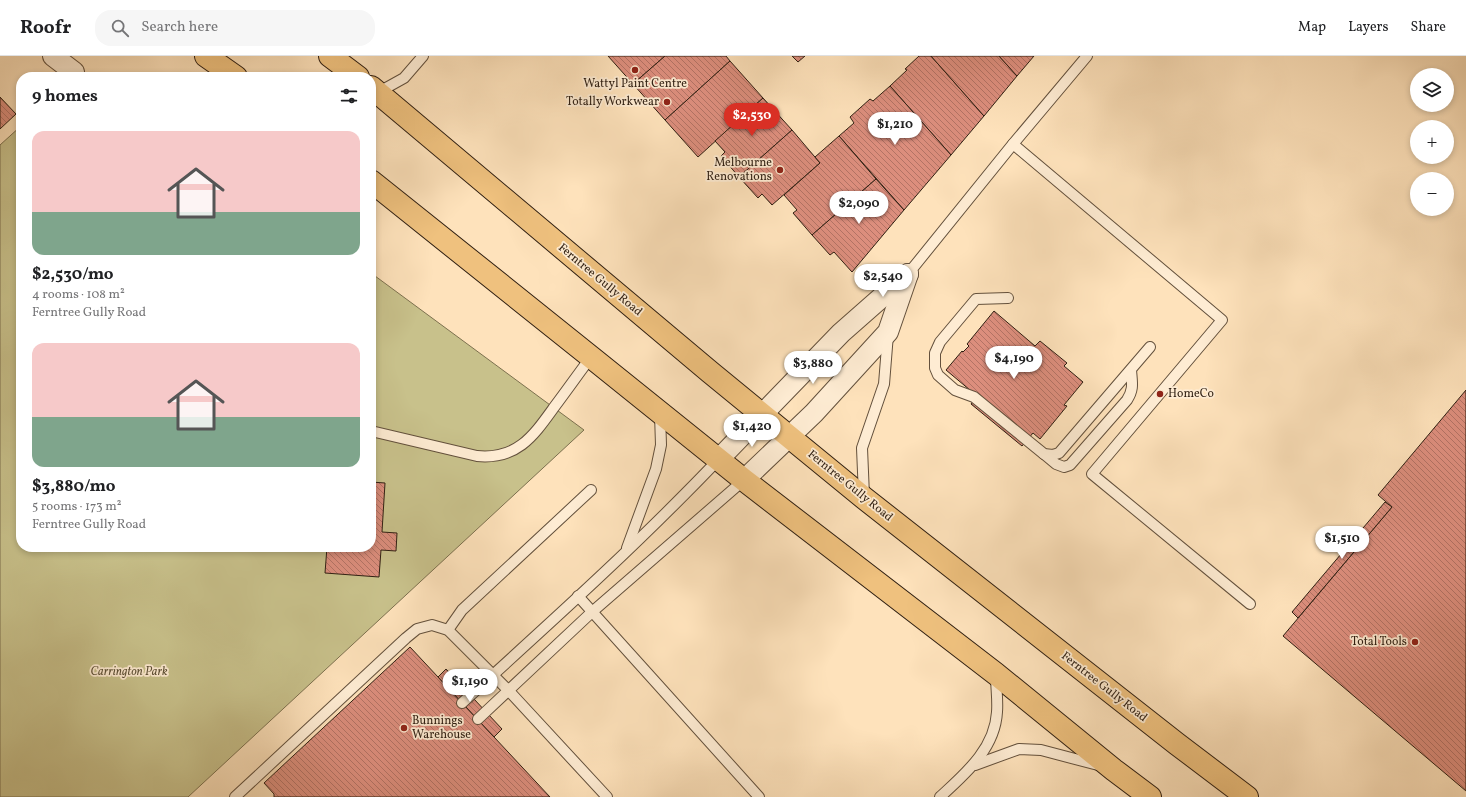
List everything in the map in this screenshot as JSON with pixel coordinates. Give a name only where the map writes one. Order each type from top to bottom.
[{"type":"main road","points":[[206,56],[229,72]]},
{"type":"main road","points":[[330,56],[351,72]]},
{"type":"main road","name":"Ferntree Gully Road","points":[[376,95],[864,498],[1170,740],[1247,797]]},
{"type":"main road","points":[[376,185],[592,357],[718,460],[996,674],[1114,770],[1150,797]]},
{"type":"street","points":[[52,56],[74,72]]},
{"type":"street","points":[[718,460],[841,334],[908,274]]},
{"type":"street","points":[[744,480],[814,413],[888,332],[908,274]]},
{"type":"lane","points":[[376,92],[404,78],[423,56]]},
{"type":"lane","points":[[908,274],[1013,144],[1087,56]]},
{"type":"lane","points":[[1013,144],[1222,320],[1092,474],[1250,604]]},
{"type":"lane","points":[[1008,298],[976,299],[940,342],[935,353],[935,368],[938,375],[955,390],[974,397],[1056,464],[1064,467],[1070,465],[1127,400],[1132,392],[1131,370]]},
{"type":"lane","points":[[864,498],[862,448],[884,384],[888,332]]},
{"type":"lane","points":[[1044,454],[1059,454],[1150,347]]},
{"type":"lane","points":[[376,432],[477,456],[492,456],[505,453],[523,444],[533,435],[592,357]]},
{"type":"lane","points":[[627,550],[656,468],[661,445],[660,413]]},
{"type":"lane","points":[[462,703],[681,499],[718,460]]},
{"type":"lane","points":[[478,719],[592,612],[744,480]]},
{"type":"lane","points":[[448,630],[462,610],[591,490]]},
{"type":"lane","points":[[578,596],[759,797]]},
{"type":"lane","points":[[235,797],[417,629],[432,625],[448,630],[509,691],[607,797]]},
{"type":"lane","points":[[940,797],[975,765],[988,744],[995,728],[997,712],[996,674]]},
{"type":"lane","points":[[975,765],[1019,749],[1041,750],[1069,756],[1114,770]]},
{"type":"green space","name":"Carrington Park","points":[[16,131],[16,552],[376,552],[376,277],[584,430],[188,797],[0,797],[0,145]]},
{"type":"building","name":"Wattyl Paint Centre","points":[[608,56],[665,56],[633,84]]},
{"type":"building","name":"Totally Workwear","points":[[665,56],[726,56],[730,61],[665,120],[633,84]]},
{"type":"building","points":[[792,56],[805,56],[798,62]]},
{"type":"building","points":[[919,56],[931,56],[984,116],[951,155],[890,86]]},
{"type":"building","points":[[931,56],[999,56],[1017,76],[984,116]]},
{"type":"building","points":[[999,56],[1034,56],[1017,76]]},
{"type":"building","points":[[730,61],[763,98],[698,157],[665,120]]},
{"type":"building","points":[[890,86],[951,155],[904,210],[839,136],[854,123],[850,117],[870,99],[873,101]]},
{"type":"building","points":[[0,97],[16,114],[0,129]]},
{"type":"building","points":[[763,98],[792,130],[739,177],[721,156],[725,152],[715,141]]},
{"type":"building","name":"Melbourne Renovations","points":[[792,130],[820,163],[772,205],[762,194],[758,198],[739,177]]},
{"type":"building","points":[[839,136],[876,179],[812,235],[793,213],[797,210],[784,195],[820,163],[815,157]]},
{"type":"building","points":[[876,179],[904,210],[852,272],[834,252],[830,255],[812,235]]},
{"type":"building","points":[[994,311],[1035,346],[1040,341],[1067,363],[1064,366],[1083,382],[1064,405],[1067,406],[1040,439],[1033,433],[1022,446],[971,404],[977,396],[946,370],[962,351],[963,352],[969,346],[967,344]]},
{"type":"building","points":[[1466,390],[1466,791],[1283,636],[1392,507],[1378,495]]},
{"type":"building","points":[[376,482],[385,483],[382,532],[397,533],[396,551],[381,550],[379,577],[325,573],[327,552],[376,552]]},
{"type":"building","points":[[1385,502],[1392,507],[1298,618],[1292,612]]},
{"type":"building","name":"Bunnings Warehouse","points":[[410,647],[550,797],[274,797],[274,794],[264,783]]},
{"type":"building","points":[[446,669],[502,729],[494,737],[438,677]]},
{"type":"place","name":"Wattyl Paint Centre","points":[[635,70]]},
{"type":"place","name":"Totally Workwear","points":[[667,102]]},
{"type":"place","name":"Melbourne Renovations","points":[[780,170]]},
{"type":"place","name":"HomeCo","points":[[1160,394]]},
{"type":"place","name":"Total Tools","points":[[1415,642]]},
{"type":"place","name":"Bunnings Warehouse","points":[[404,728]]}]
